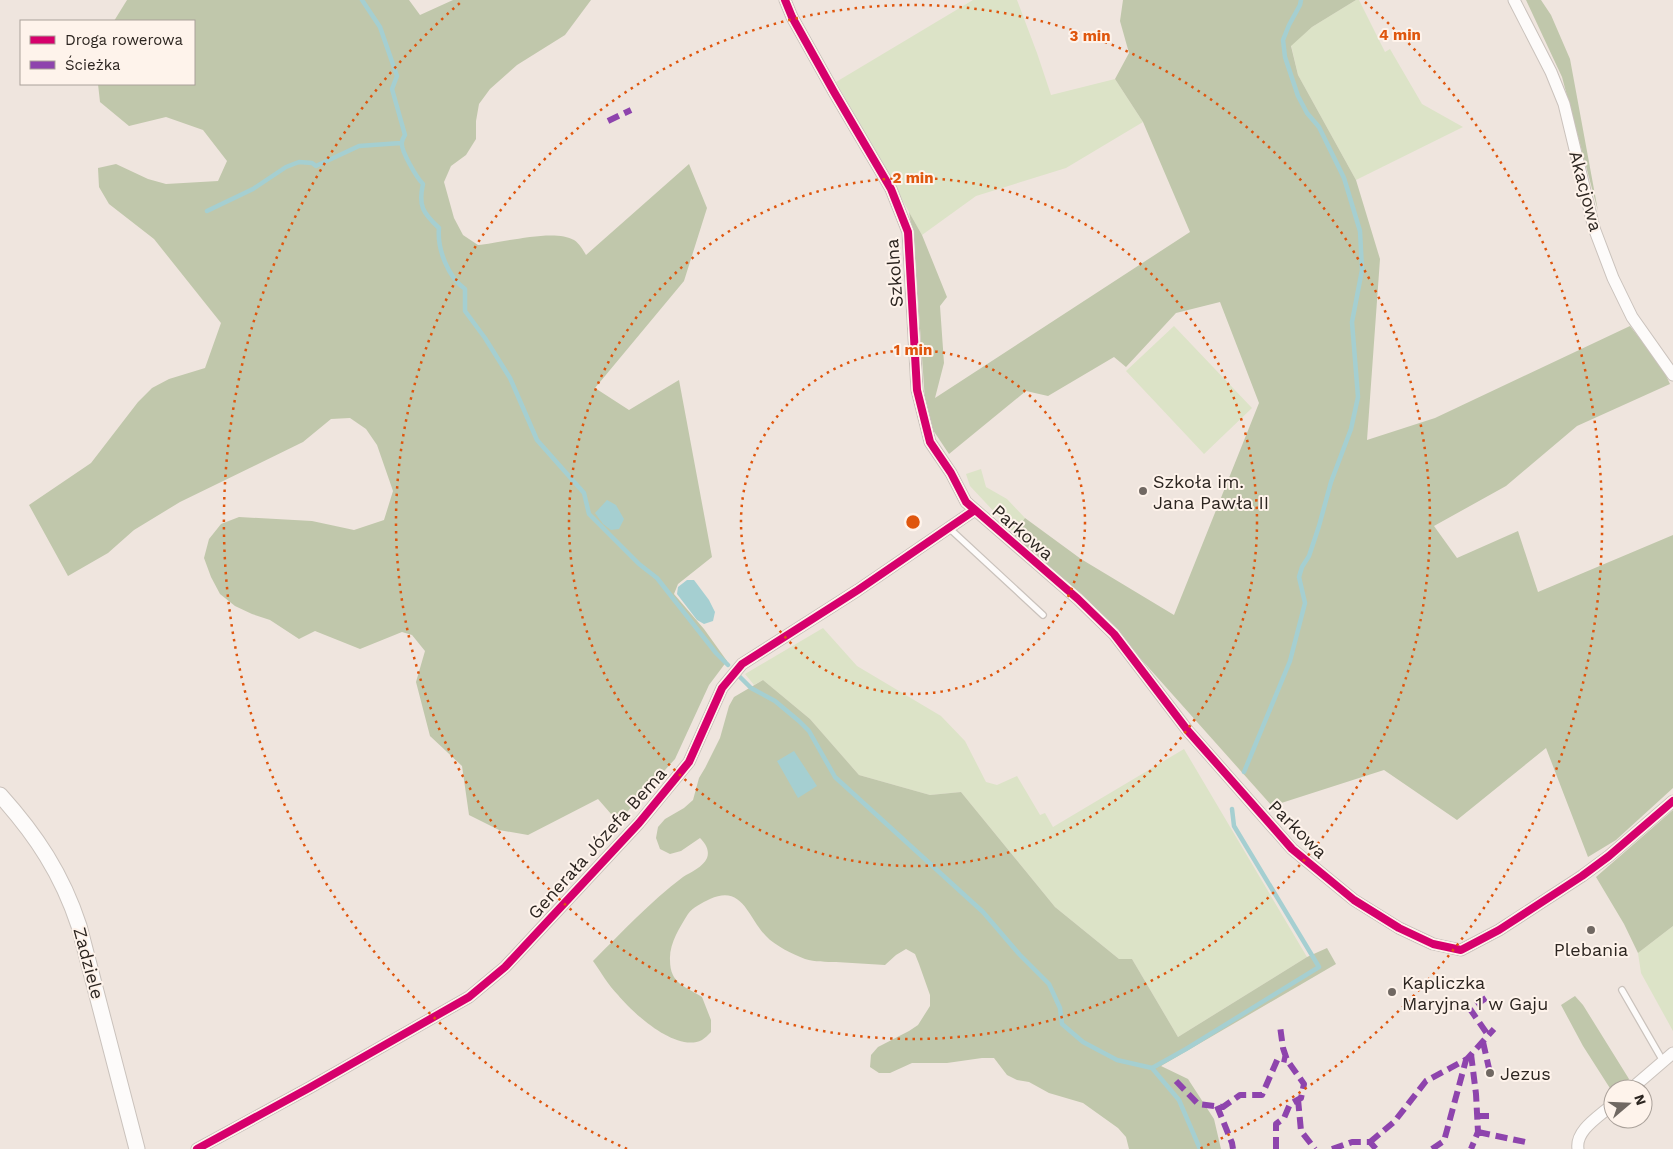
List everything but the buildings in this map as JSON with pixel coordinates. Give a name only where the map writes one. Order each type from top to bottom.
[{"type":"street","name":"Szkolna","points":[[785,0],[792,17],[834,92],[891,188],[908,232],[917,390],[930,442],[951,473],[966,502]]},
{"type":"street","name":"Akacjowa","points":[[1514,0],[1553,76],[1564,104],[1594,228],[1614,278],[1632,317],[1673,375]]},
{"type":"street","name":"Parkowa","points":[[966,502],[1078,599],[1114,634],[1146,673],[1188,731],[1292,849],[1354,900],[1399,928],[1433,944],[1461,950],[1499,930],[1582,876],[1609,856],[1673,801]]},
{"type":"street","name":"Generała Józefa Bema","points":[[197,1149],[469,997],[505,967],[632,830],[689,762],[722,688],[742,664],[858,590],[975,510]]},
{"type":"street","name":"Zadziele","points":[[0,795],[36,840],[58,874],[70,900],[81,934],[137,1149]]},
{"type":"street","points":[[1642,1079],[1673,1053]]},
{"type":"street","points":[[1578,1149],[1578,1139],[1583,1131],[1603,1113]]},
{"type":"lane","points":[[949,528],[1043,615]]},
{"type":"lane","points":[[1622,990],[1663,1060]]},
{"type":"green space","points":[[127,0],[409,0],[420,15],[453,0],[591,0],[565,35],[517,65],[490,89],[479,104],[476,121],[476,139],[466,155],[451,166],[444,182],[454,218],[463,235],[478,245],[554,235],[574,240],[586,255],[689,164],[707,208],[684,281],[595,388],[629,410],[679,380],[712,557],[678,584],[674,594],[704,629],[727,661],[709,685],[675,759],[618,822],[598,799],[528,835],[499,830],[469,815],[462,766],[430,736],[416,682],[425,651],[412,635],[402,632],[360,649],[315,631],[299,639],[270,620],[235,606],[220,594],[204,558],[209,539],[221,524],[239,517],[312,521],[354,530],[384,520],[393,491],[377,445],[366,429],[350,418],[331,419],[303,442],[180,502],[134,530],[108,553],[68,576],[29,505],[91,463],[138,402],[152,388],[169,379],[205,368],[221,323],[154,239],[109,204],[99,187],[98,168],[116,164],[148,179],[166,184],[218,181],[227,161],[203,130],[166,117],[129,126],[100,102],[98,85],[195,85],[195,20],[115,20]]},
{"type":"green space","points":[[973,0],[1017,0],[1051,95],[1115,79],[1143,122],[1066,168],[976,196],[922,235],[836,82]]},
{"type":"green space","points":[[1123,0],[1356,0],[1312,27],[1291,46],[1298,75],[1356,180],[1380,259],[1367,440],[1435,418],[1630,326],[1661,365],[1670,384],[1577,426],[1506,486],[1434,526],[1457,558],[1518,531],[1538,592],[1673,535],[1673,788],[1616,840],[1588,857],[1546,748],[1457,820],[1384,770],[1272,806],[1115,630],[1013,538],[1014,533],[1025,518],[1081,559],[1174,615],[1259,403],[1220,302],[1176,313],[1126,367],[1114,357],[1048,396],[1026,391],[949,454],[933,430],[925,401],[914,241],[909,212],[922,235],[947,297],[940,306],[944,363],[935,398],[1190,232],[1143,122],[1115,79],[1129,53],[1120,21]]},
{"type":"green space","points":[[1359,0],[1385,52],[1390,49],[1422,104],[1463,127],[1356,180],[1298,75],[1291,45],[1312,27]]},
{"type":"green space","points":[[1526,0],[1541,0],[1551,15],[1570,59],[1598,211],[1562,77]]},
{"type":"green space","points":[[1174,326],[1252,408],[1204,454],[1126,371]]},
{"type":"green space","points":[[981,469],[986,487],[1007,499],[1025,518],[1014,533],[970,486],[966,474]]},
{"type":"green space","points":[[823,628],[857,666],[941,716],[965,741],[986,782],[997,785],[1017,776],[1040,815],[1045,813],[1053,827],[1184,749],[1307,957],[1178,1037],[1132,959],[1119,959],[1055,907],[961,792],[930,795],[859,775],[810,719],[763,680],[754,685],[745,674]]},
{"type":"green space","points":[[763,680],[810,719],[859,775],[930,795],[961,792],[1055,907],[1119,959],[1132,959],[1178,1037],[1307,957],[1327,948],[1336,964],[1161,1066],[1188,1079],[1214,1119],[1221,1149],[1129,1149],[1126,1137],[1118,1128],[1083,1103],[1049,1093],[1029,1082],[1017,1080],[1007,1075],[994,1058],[947,1063],[912,1063],[890,1073],[879,1073],[870,1067],[871,1055],[878,1047],[918,1025],[930,1006],[930,995],[915,954],[906,949],[885,965],[820,962],[805,959],[770,940],[744,905],[730,896],[710,899],[698,905],[690,912],[676,936],[670,954],[671,968],[676,979],[684,987],[702,997],[711,1020],[711,1032],[702,1040],[692,1043],[680,1041],[644,1021],[625,1003],[593,961],[659,897],[683,877],[700,867],[707,858],[707,849],[700,838],[681,851],[670,854],[660,849],[656,838],[658,827],[665,819],[684,808],[693,800],[699,778],[720,738],[729,706],[734,697]]},
{"type":"green space","points":[[1673,810],[1673,926],[1638,953],[1624,924],[1596,877]]},
{"type":"green space","points":[[1673,926],[1673,1031],[1641,973],[1638,953]]},
{"type":"green space","points":[[1575,996],[1583,1005],[1629,1079],[1604,1079],[1583,1046],[1561,1005]]},
{"type":"water","points":[[607,500],[616,505],[624,519],[619,529],[611,530],[603,524],[595,513]]},
{"type":"water","points":[[687,580],[694,580],[709,600],[715,612],[713,621],[704,624],[697,620],[677,594],[678,587]]},
{"type":"water","points":[[794,751],[817,786],[798,798],[777,761]]},
{"type":"waterway","points":[[362,0],[380,27],[397,76],[392,89],[405,135],[402,146],[413,170],[423,184],[421,198],[423,209],[439,228],[440,245],[445,262],[453,277],[465,289],[465,311],[485,338],[510,378],[537,440],[584,493],[589,514],[639,564],[657,578],[716,653],[728,665]]},
{"type":"waterway","points":[[1244,772],[1290,661],[1305,603],[1299,577],[1302,567],[1309,556],[1331,482],[1351,429],[1358,397],[1352,322],[1362,270],[1360,231],[1344,178],[1319,127],[1307,113],[1298,96],[1285,57],[1283,40],[1301,0]]},
{"type":"waterway","points":[[207,211],[253,189],[286,167],[299,162],[312,163],[316,166],[359,146],[401,143]]},
{"type":"waterway","points":[[740,677],[751,688],[775,701],[799,721],[809,731],[835,777],[983,912],[1020,955],[1049,984],[1060,1008],[1062,1024],[1083,1042],[1117,1060],[1152,1068],[1179,1100],[1200,1149]]},
{"type":"waterway","points":[[1152,1068],[1319,967],[1234,826],[1232,809]]},
{"type":"marked path","points":[[608,121],[631,110]]},
{"type":"marked path","points":[[1486,998],[1470,1009],[1488,1035]]},
{"type":"marked path","points":[[1276,1149],[1276,1124],[1284,1118],[1290,1104],[1301,1098],[1304,1084],[1287,1060],[1280,1026]]},
{"type":"marked path","points":[[1370,1142],[1394,1122],[1426,1081],[1467,1059],[1494,1029]]},
{"type":"marked path","points":[[1483,1042],[1490,1073]]},
{"type":"marked path","points":[[1471,1054],[1478,1132],[1471,1149]]},
{"type":"marked path","points":[[1176,1081],[1198,1104],[1223,1107],[1240,1095],[1262,1095],[1278,1058],[1287,1060]]},
{"type":"marked path","points":[[1432,1149],[1444,1141],[1466,1060]]},
{"type":"marked path","points":[[1298,1099],[1301,1131],[1315,1149]]},
{"type":"marked path","points":[[1217,1106],[1233,1149]]},
{"type":"marked path","points":[[1477,1116],[1494,1116]]},
{"type":"marked path","points":[[1478,1132],[1530,1143]]},
{"type":"marked path","points":[[1332,1149],[1352,1142],[1370,1142],[1376,1149]]},
{"type":"cycle path","points":[[785,0],[792,17],[834,92],[891,189],[908,232],[917,390],[930,442],[951,473],[966,502],[1078,599],[1114,634],[1188,731],[1292,849],[1354,900],[1399,928],[1433,944],[1461,950],[1499,930],[1582,876],[1609,856],[1673,801]]},
{"type":"cycle path","points":[[197,1149],[469,997],[505,967],[639,823],[689,762],[722,688],[742,664],[858,590],[975,510]]},
{"type":"place","name":"Szkoła im. Jana Pawła II","points":[[1143,491]]},
{"type":"place","name":"Plebania","points":[[1591,930]]},
{"type":"place","name":"Kapliczka Maryjna 1 w Gaju","points":[[1392,992]]},
{"type":"place","name":"Jezus","points":[[1490,1073]]}]
